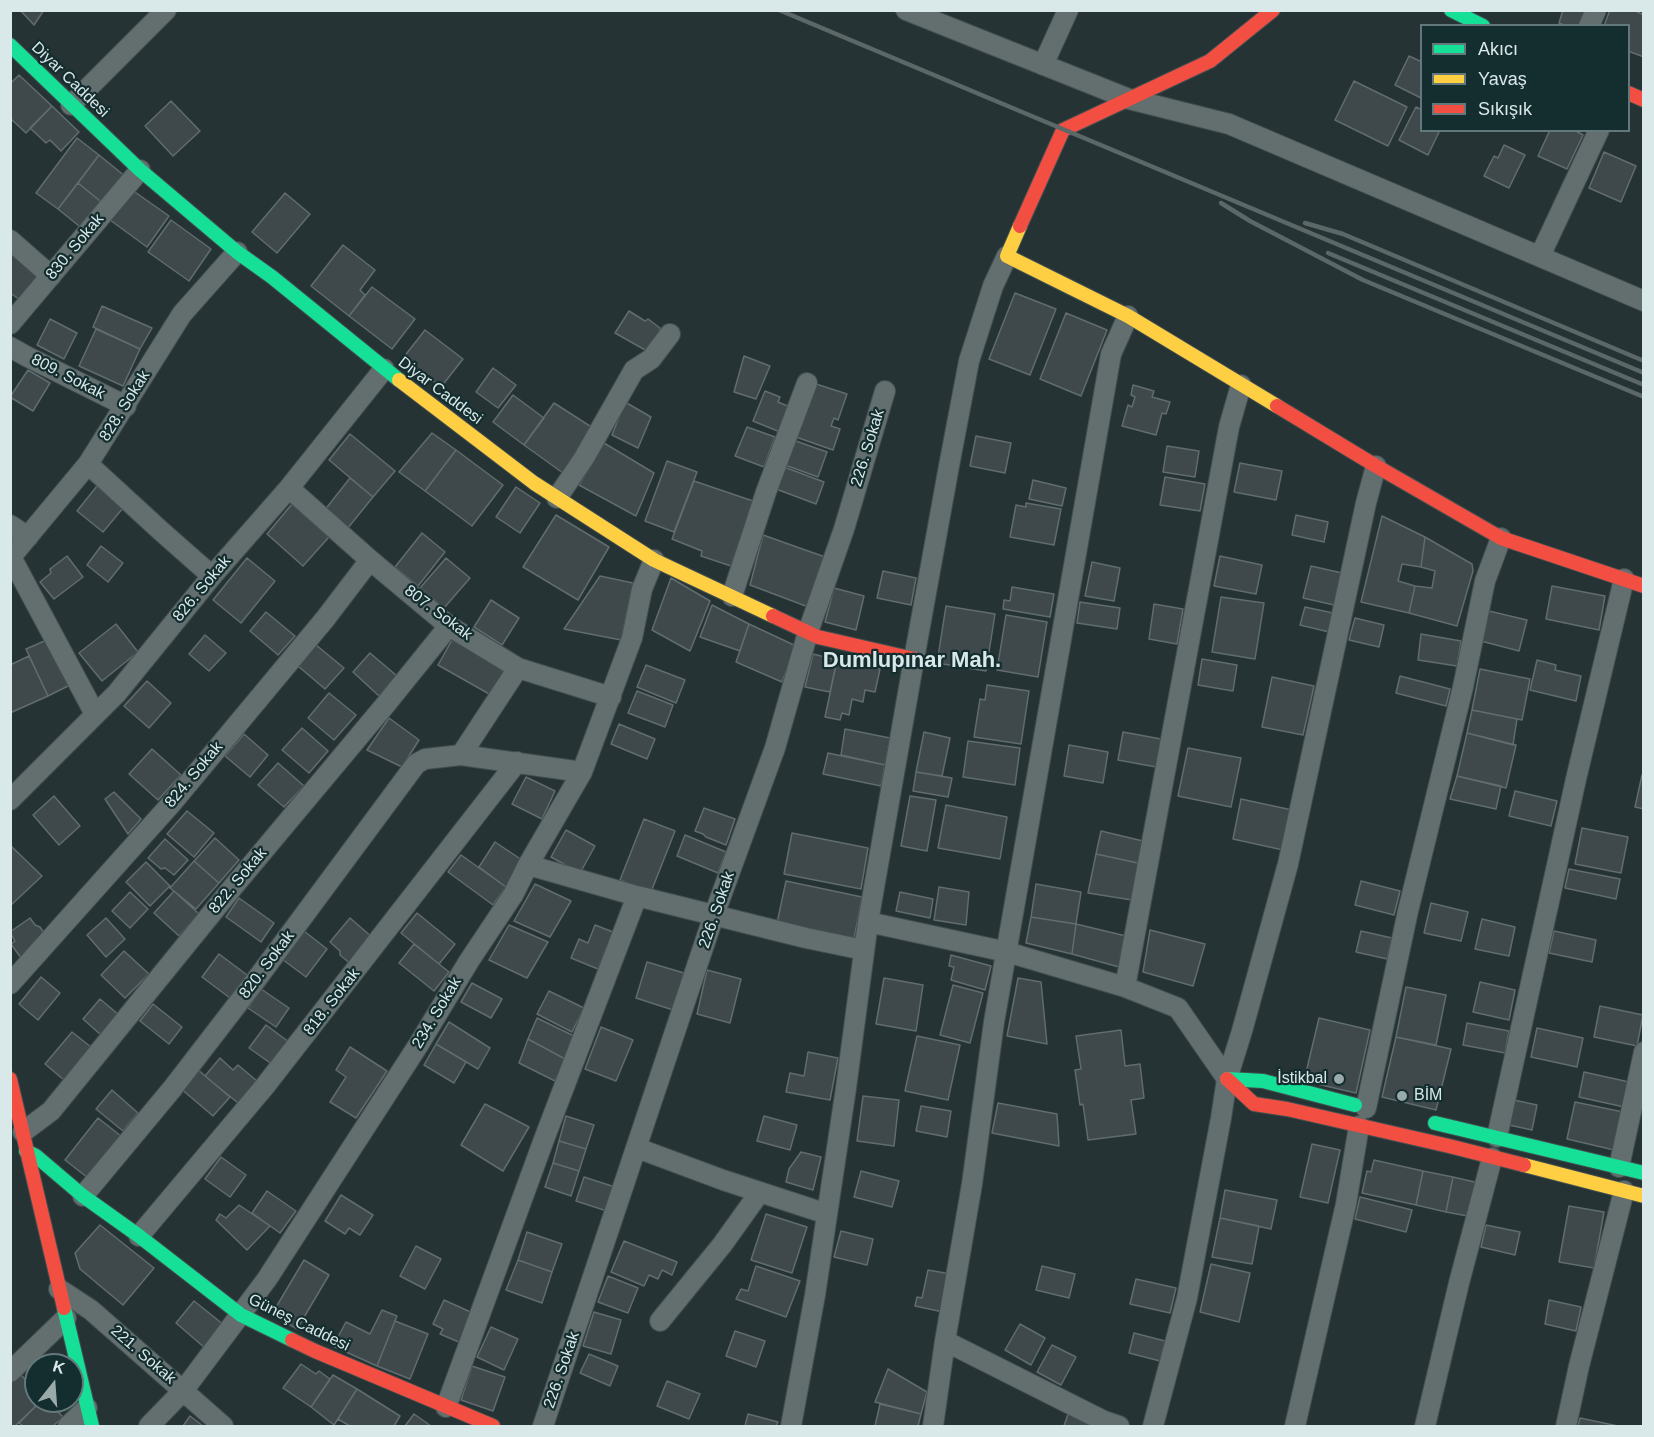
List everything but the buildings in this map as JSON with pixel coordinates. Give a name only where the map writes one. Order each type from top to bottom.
[{"type":"street","points":[[71,105],[166,10]]},
{"type":"street","points":[[906,10],[1129,99],[1230,124],[1644,301]]},
{"type":"street","points":[[1043,65],[1068,10]]},
{"type":"street","points":[[790,1426],[815,1295],[868,922],[914,659],[969,361],[993,286],[1063,130],[1210,61],[1273,10]]},
{"type":"street","points":[[1451,10],[1479,24]]},
{"type":"street","points":[[1590,24],[1596,10]]},
{"type":"street","name":"Diyar Caddesi","points":[[10,45],[140,170],[237,252],[272,277],[384,369],[534,483],[654,560],[818,637],[914,659]]},
{"type":"street","points":[[1630,93],[1644,100]]},
{"type":"street","points":[[1540,256],[1598,132]]},
{"type":"street","name":"830. Sokak","points":[[10,324],[140,170]]},
{"type":"street","points":[[10,240],[51,276]]},
{"type":"street","name":"828. Sokak","points":[[11,558],[88,464],[182,314],[237,252]]},
{"type":"street","points":[[1007,256],[1128,316],[1376,466],[1502,538],[1644,586]]},
{"type":"street","points":[[933,1426],[972,1184],[994,1022],[1111,354],[1128,316]]},
{"type":"street","points":[[557,498],[584,458],[634,370],[651,358],[670,334]]},
{"type":"street","name":"809. Sokak","points":[[10,347],[126,406]]},
{"type":"street","name":"826. Sokak","points":[[10,800],[117,693],[212,576],[289,488],[384,369]]},
{"type":"street","points":[[732,596],[766,492],[807,383]]},
{"type":"street","points":[[1125,987],[1227,438],[1241,385]]},
{"type":"street","name":"226. Sokak","points":[[543,1426],[714,915],[775,748],[808,632],[844,529],[885,391]]},
{"type":"street","points":[[88,464],[212,576]]},
{"type":"street","points":[[1154,1426],[1187,1298],[1227,1079],[1288,864],[1376,466]]},
{"type":"street","name":"807. Sokak","points":[[289,488],[449,626],[518,668],[611,697]]},
{"type":"street","points":[[10,525],[28,537]]},
{"type":"street","points":[[1295,1426],[1368,1115],[1408,911],[1485,581],[1502,538]]},
{"type":"street","points":[[11,558],[95,714]]},
{"type":"street","name":"824. Sokak","points":[[10,984],[178,795],[325,619],[370,560]]},
{"type":"street","name":"234. Sokak","points":[[149,1426],[183,1391],[267,1279],[513,895],[582,772],[632,638],[642,589],[654,560]]},
{"type":"street","points":[[1497,1137],[1576,779],[1624,579]]},
{"type":"street","name":"822. Sokak","points":[[24,1141],[449,626]]},
{"type":"street","points":[[461,755],[518,668]]},
{"type":"street","name":"820. Sokak","points":[[83,1196],[193,1062],[416,764],[425,759],[461,755],[582,772]]},
{"type":"street","name":"818. Sokak","points":[[140,1236],[265,1086],[517,762]]},
{"type":"street","points":[[528,865],[637,896],[864,950]]},
{"type":"street","points":[[453,1415],[543,1142],[637,896]]},
{"type":"street","points":[[868,922],[1007,952],[1125,987],[1178,1008],[1227,1079],[1254,1104],[1287,1109],[1368,1115]]},
{"type":"street","points":[[1619,1167],[1644,1053]]},
{"type":"street","points":[[10,1079],[89,1417],[68,1426]]},
{"type":"street","points":[[1227,1079],[1263,1081],[1368,1115],[1449,1146],[1644,1196]]},
{"type":"street","points":[[1420,1120],[1644,1173]]},
{"type":"street","name":"Güneş Caddesi","points":[[24,1141],[36,1156],[83,1196],[140,1236],[242,1315],[453,1415],[493,1426]]},
{"type":"street","points":[[637,1148],[827,1214]]},
{"type":"street","points":[[1425,1426],[1491,1158]]},
{"type":"street","points":[[1566,1426],[1624,1191]]},
{"type":"street","points":[[660,1321],[722,1245],[760,1192]]},
{"type":"street","name":"221. Sokak","points":[[59,1289],[91,1310],[223,1426]]},
{"type":"street","points":[[10,1372],[66,1318]]},
{"type":"street","points":[[945,1341],[1104,1422],[1119,1426]]},
{"type":"railway","points":[[779,10],[1644,373]]},
{"type":"railway","points":[[1221,203],[1250,221],[1363,280],[1644,397]]},
{"type":"railway","points":[[1305,223],[1343,234],[1644,361]]},
{"type":"railway","points":[[1328,253],[1644,385]]},
{"type":"traffic: fast","points":[[1451,10],[1479,24]]},
{"type":"traffic: fast","points":[[10,45],[140,170],[237,252],[272,277],[399,380]]},
{"type":"traffic: fast","points":[[1227,1079],[1263,1081],[1355,1105]]},
{"type":"traffic: fast","points":[[1435,1123],[1644,1173]]},
{"type":"traffic: fast","points":[[26,1151],[36,1156],[83,1196],[241,1315],[292,1340]]},
{"type":"traffic: fast","points":[[64,1308],[92,1426]]},
{"type":"traffic: slow","points":[[1020,226],[1007,256],[1128,316],[1277,406]]},
{"type":"traffic: slow","points":[[399,380],[534,483],[654,560],[773,616]]},
{"type":"traffic: slow","points":[[1524,1165],[1644,1196]]},
{"type":"traffic: jam","points":[[1020,226],[1063,130],[1210,61],[1273,10]]},
{"type":"traffic: jam","points":[[1630,94],[1644,100]]},
{"type":"traffic: jam","points":[[1277,406],[1501,538],[1644,586]]},
{"type":"traffic: jam","points":[[773,616],[818,637],[914,659]]},
{"type":"traffic: jam","points":[[10,1079],[64,1308]]},
{"type":"traffic: jam","points":[[1227,1079],[1254,1104],[1287,1109],[1524,1165]]},
{"type":"traffic: jam","points":[[292,1340],[493,1426]]},
{"type":"place","name":"İstikbal","points":[[1339,1079]]},
{"type":"place","name":"BİM","points":[[1402,1096]]},
{"type":"district","name":"Dumlupınar Mah.","points":[[912,661]]}]
